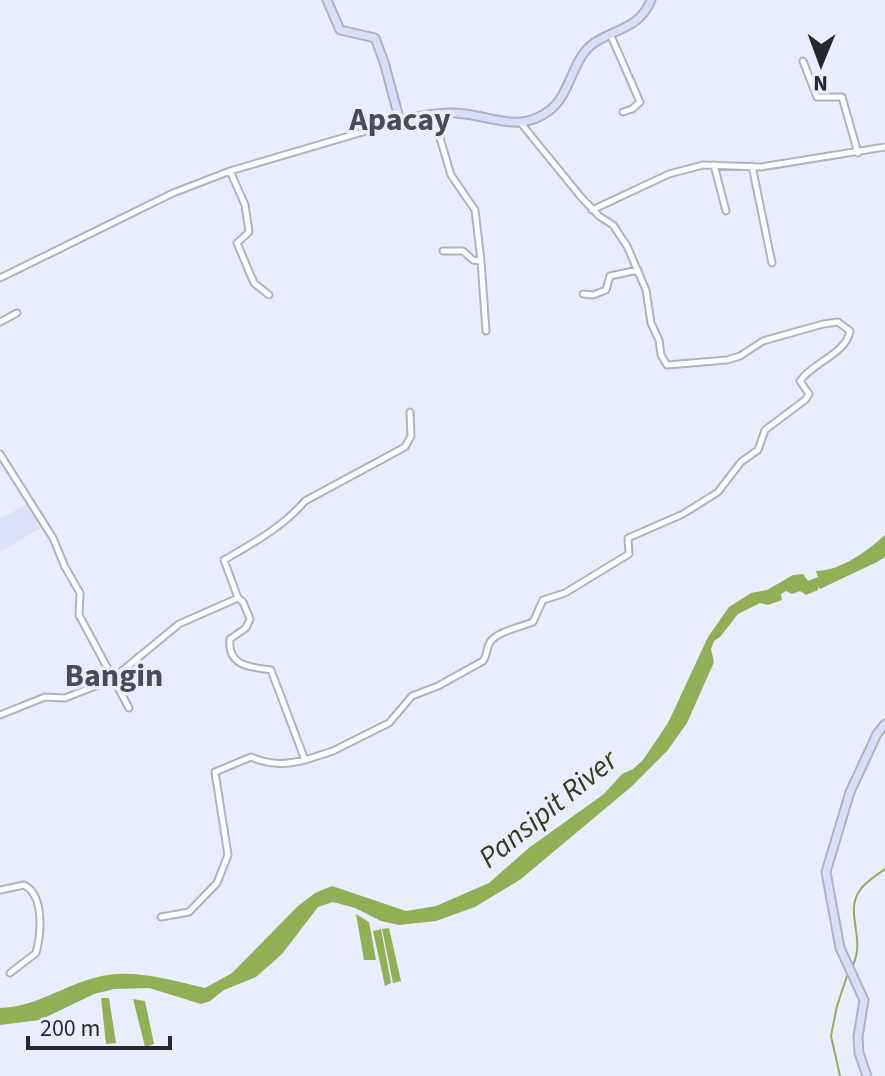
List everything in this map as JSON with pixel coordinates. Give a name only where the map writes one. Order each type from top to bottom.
[{"type":"street","points":[[327,0],[340,30],[375,38],[400,121]]},
{"type":"street","points":[[0,278],[173,193],[230,171],[429,114],[463,113],[497,122],[520,122],[543,115],[554,108],[586,51],[594,43],[641,18],[651,0]]},
{"type":"street","points":[[611,36],[640,102],[623,112]]},
{"type":"street","points":[[803,61],[817,97],[842,97],[858,153]]},
{"type":"street","points":[[429,114],[437,128],[451,175],[475,210],[486,331]]},
{"type":"street","points":[[161,917],[189,912],[217,883],[228,855],[215,772],[251,757],[268,764],[288,764],[333,751],[389,723],[412,696],[438,686],[483,661],[490,642],[533,622],[543,600],[565,593],[629,554],[628,538],[683,514],[718,492],[741,462],[758,450],[765,430],[805,400],[809,394],[800,381],[804,375],[850,337],[846,326],[838,322],[823,324],[763,341],[740,356],[727,360],[667,365],[651,323],[646,290],[613,225],[592,210],[520,122]]},
{"type":"street","points":[[592,210],[669,174],[703,165],[752,166],[885,147]]},
{"type":"street","points":[[714,165],[726,211]]},
{"type":"street","points":[[752,166],[772,263]]},
{"type":"street","points":[[230,171],[245,205],[249,232],[237,243],[254,283],[269,295]]},
{"type":"street","points":[[443,251],[463,251],[473,260],[481,261]]},
{"type":"street","points":[[583,294],[593,295],[606,290],[610,276],[638,270]]},
{"type":"street","points":[[0,322],[17,313]]},
{"type":"street","points":[[305,760],[271,670],[243,667],[234,659],[230,639],[246,628],[250,619],[238,598],[224,560],[270,533],[305,501],[405,447],[411,436],[410,412]]},
{"type":"street","points":[[0,454],[53,538],[80,593],[79,615],[129,708]]},
{"type":"street","points":[[0,715],[45,697],[65,698],[100,686],[179,624],[238,598]]},
{"type":"street","points":[[867,1076],[859,1053],[858,1037],[864,1000],[840,948],[826,872],[850,792],[877,734],[885,724]]},
{"type":"street","points":[[0,890],[24,885],[31,888],[38,905],[40,938],[36,953],[10,973]]},
{"type":"shaded area","points":[[29,503],[44,526],[0,552],[0,519]]},
{"type":"shaded area","points":[[885,535],[885,557],[877,562],[806,595],[800,591],[792,594],[786,591],[781,594],[782,600],[768,605],[760,603],[738,614],[714,641],[711,649],[714,662],[687,723],[668,750],[631,787],[521,879],[475,907],[436,921],[399,925],[333,902],[318,907],[282,954],[256,977],[224,990],[210,1001],[201,1004],[149,988],[114,989],[94,994],[40,1020],[0,1025],[0,1008],[25,1004],[108,975],[136,974],[205,988],[232,973],[298,906],[315,893],[332,886],[406,911],[436,906],[489,883],[530,847],[604,794],[622,774],[643,760],[668,723],[708,637],[729,607],[751,593],[767,590],[793,575],[803,574],[808,581],[818,577],[816,571],[844,564]]},
{"type":"shaded area","points":[[356,914],[369,922],[376,960],[364,960]]},
{"type":"shaded area","points":[[389,928],[401,981],[393,983],[382,929]]},
{"type":"shaded area","points":[[381,929],[391,983],[385,986],[373,931]]},
{"type":"shaded area","points":[[101,998],[109,998],[116,1043],[106,1044]]},
{"type":"shaded area","points":[[133,999],[145,1001],[154,1044],[145,1047]]},
{"type":"waterway","points":[[853,965],[857,945],[856,898],[865,884],[885,869]]},
{"type":"waterway","points":[[840,1076],[831,1036],[847,976]]},
{"type":"district","name":"Apacay","points":[[400,120]]},
{"type":"district","name":"Bangin","points":[[114,676]]},
{"type":"water label","name":"Pansipit River","points":[[548,809]]}]
